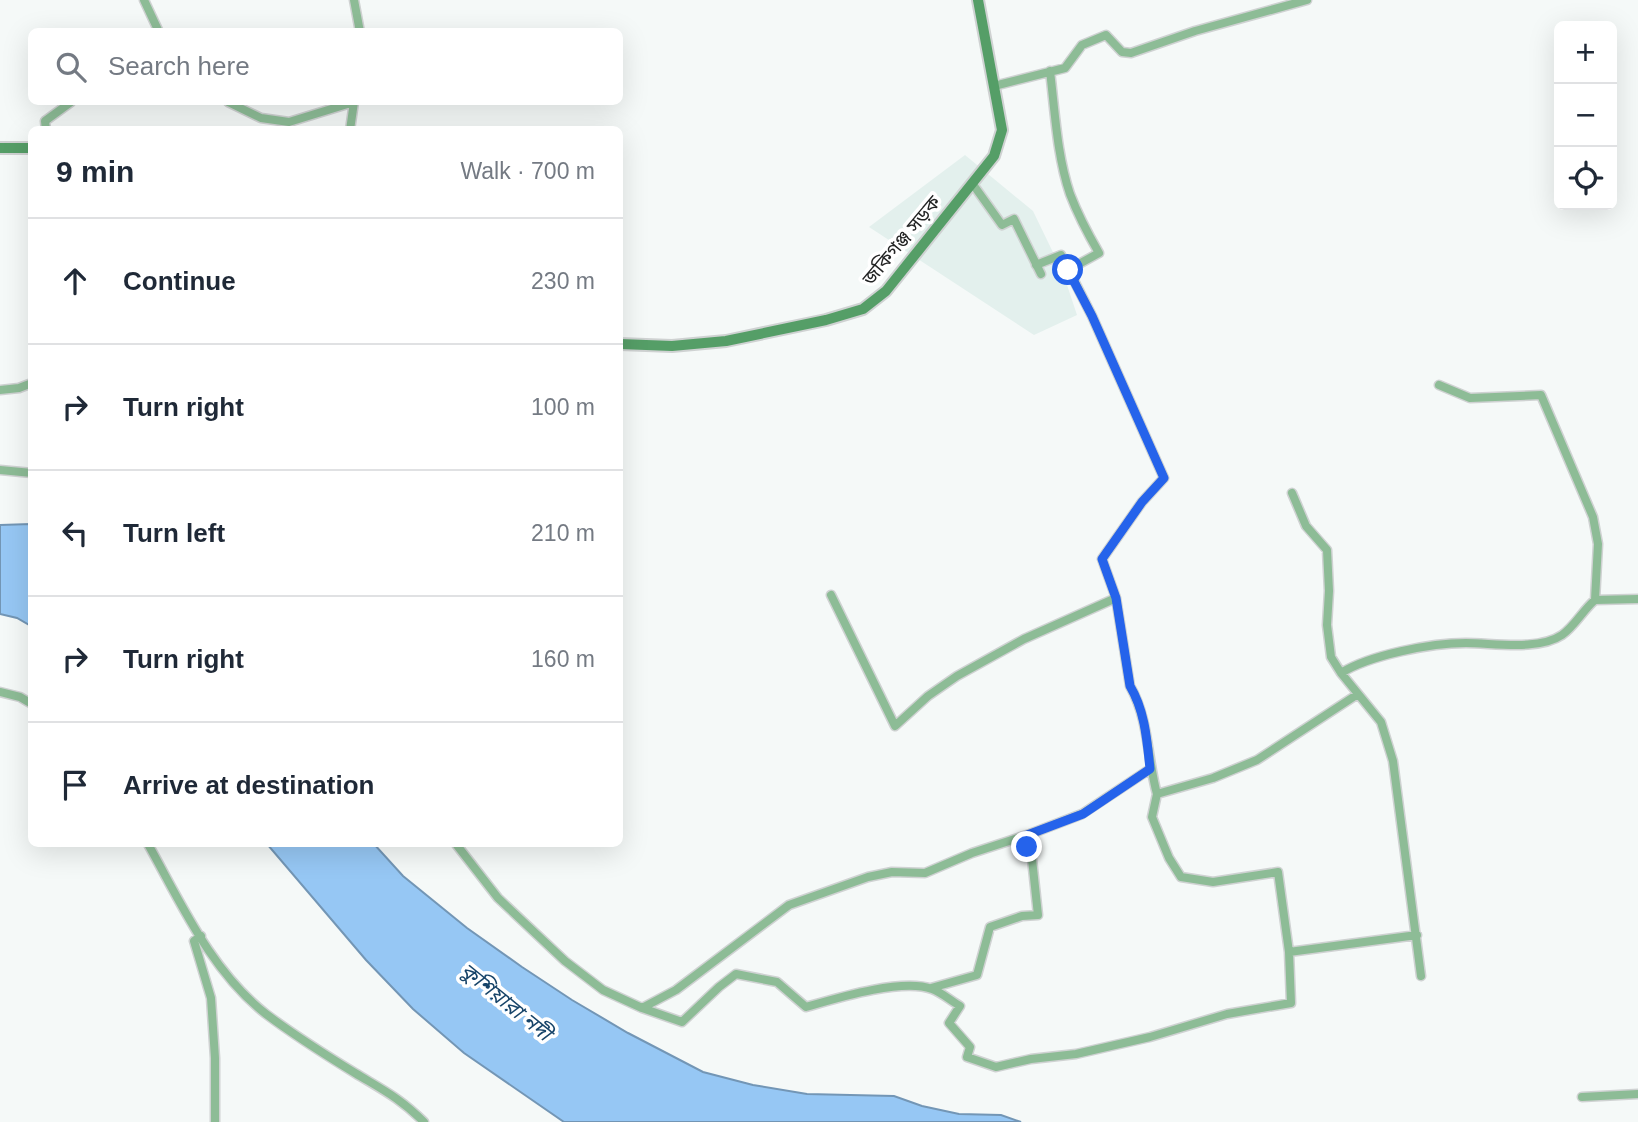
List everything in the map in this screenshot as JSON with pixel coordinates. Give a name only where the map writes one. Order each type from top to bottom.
[{"type":"main road","name":"জকিগঞ্জ সড়ক","points":[[623,344],[672,346],[726,341],[826,320],[863,309],[886,291],[994,156],[1002,130],[978,0]]},
{"type":"main road","points":[[0,148],[28,148]]},
{"type":"street","points":[[144,0],[157,28]]},
{"type":"street","points":[[354,0],[358,28]]},
{"type":"street","points":[[994,86],[1065,68],[1082,45],[1106,35],[1122,52],[1131,53],[1195,31],[1307,0]]},
{"type":"street","points":[[1050,71],[1069,192],[1098,253],[1068,270]]},
{"type":"street","points":[[46,126],[46,121],[67,105]]},
{"type":"street","points":[[234,105],[261,118],[289,122],[344,105]]},
{"type":"street","points":[[351,126],[354,105]]},
{"type":"street","points":[[972,183],[1002,225],[1014,219],[1041,274]]},
{"type":"street","points":[[931,988],[960,1006],[949,1023],[970,1047],[967,1057],[996,1067],[1121,1044],[1227,1014],[1291,1003],[1289,952],[1278,872],[1213,882],[1181,877],[1169,859],[1152,817],[1157,794],[1150,769],[1146,732],[1138,699],[1130,686],[1116,598],[1102,559],[1142,502],[1164,478],[1092,316],[1061,255],[1036,265]]},
{"type":"street","points":[[0,390],[28,385]]},
{"type":"street","points":[[1341,673],[1362,662],[1428,647],[1464,643],[1545,642],[1562,635],[1595,600],[1598,544],[1593,517],[1541,395],[1470,398],[1439,385]]},
{"type":"street","points":[[0,470],[28,473]]},
{"type":"street","points":[[1292,493],[1306,526],[1327,550],[1328,636],[1331,657],[1381,722],[1392,761],[1421,976]]},
{"type":"street","points":[[831,595],[895,726],[928,696],[957,676],[1024,639],[1116,598]]},
{"type":"street","points":[[1595,600],[1638,599]]},
{"type":"street","points":[[0,692],[28,702]]},
{"type":"street","points":[[1157,794],[1213,778],[1257,760],[1358,694]]},
{"type":"street","points":[[642,1008],[676,990],[789,905],[868,877],[892,872],[925,873],[972,853],[1022,837],[1083,814],[1150,769]]},
{"type":"street","points":[[458,847],[498,898],[565,961],[603,990],[682,1022],[736,974],[777,982],[806,1007],[854,993],[897,986],[931,988],[977,975],[990,927],[1022,916],[1038,915],[1032,859],[1022,837]]},
{"type":"street","points":[[150,847],[219,965],[240,990],[265,1013],[333,1060],[393,1094],[424,1122]]},
{"type":"street","points":[[1289,952],[1417,935]]},
{"type":"street","points":[[201,936],[194,941],[211,998],[215,1122]]},
{"type":"street","points":[[1582,1097],[1638,1094]]},
{"type":"shaded area","points":[[965,155],[1033,211],[1063,273],[1077,315],[1034,335],[869,227]]},
{"type":"water","points":[[28,524],[28,624],[17,618],[0,614],[0,525]]},
{"type":"water","name":"কুশিয়ারা নদী","points":[[270,847],[377,847],[403,876],[467,928],[522,967],[628,1033],[703,1072],[753,1085],[807,1094],[894,1096],[922,1106],[959,1114],[1001,1115],[1021,1122],[564,1122],[464,1053],[413,1009],[366,960]]},
{"type":"route","points":[[1027,847],[1022,837],[1083,814],[1150,769],[1146,732],[1138,699],[1130,686],[1116,598],[1102,559],[1142,502],[1164,478],[1092,316],[1068,270]]}]
